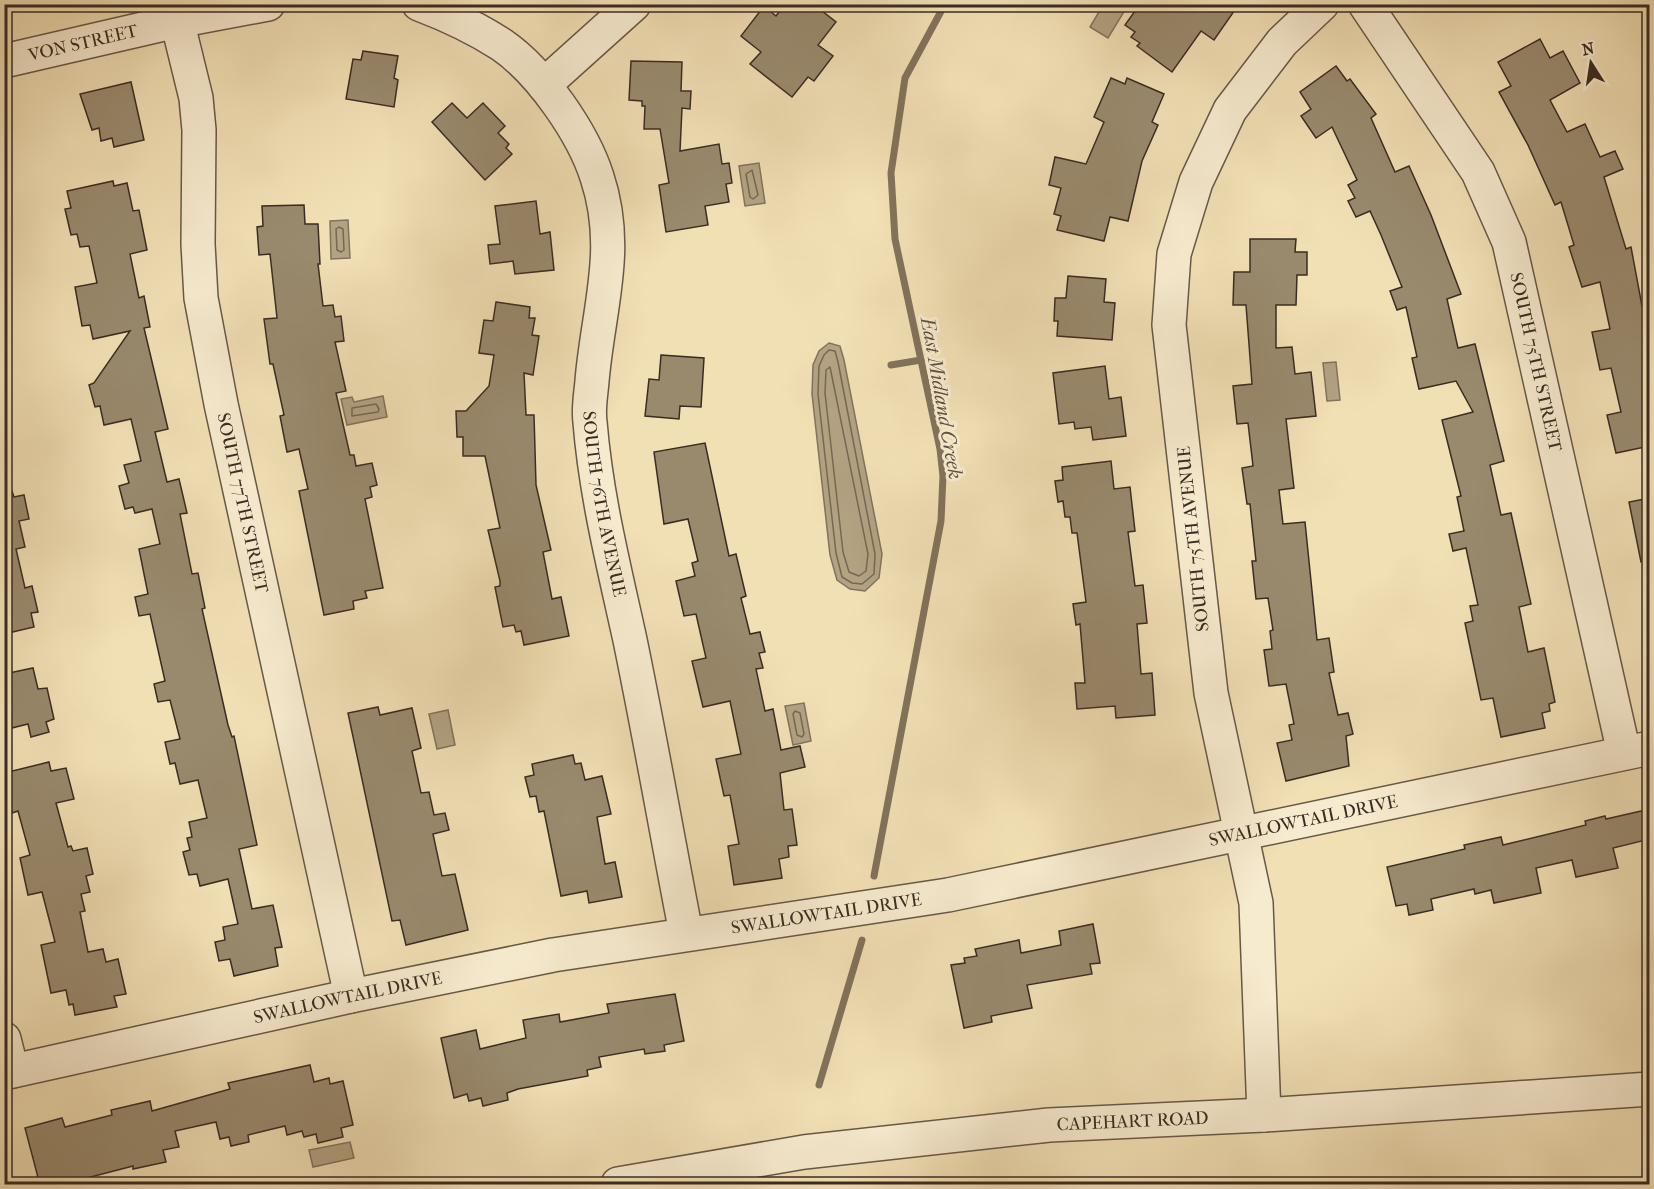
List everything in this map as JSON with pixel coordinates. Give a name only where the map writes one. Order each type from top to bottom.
[{"type":"street","name":"VON STREET","points":[[4,61],[175,13],[268,4]]},
{"type":"street","points":[[419,4],[452,16],[504,47],[544,85],[634,4]]},
{"type":"street","name":"SOUTH 75TH AVENUE","points":[[1264,1114],[1256,903],[1211,693],[1169,325],[1174,254],[1196,182],[1230,110],[1282,42],[1322,4]]},
{"type":"street","name":"SOUTH 75TH STREET","points":[[1365,4],[1478,172],[1509,242],[1637,751]]},
{"type":"street","name":"SOUTH 77TH STREET","points":[[175,13],[195,98],[199,130],[198,244],[201,298],[221,404],[351,996]]},
{"type":"street","name":"SOUTH 76TH AVENUE","points":[[544,85],[579,136],[597,176],[607,212],[610,259],[593,364],[589,417],[595,479],[630,642],[686,933]]},
{"type":"street","name":"SWALLOWTAIL DRIVE","points":[[8,1072],[351,996],[553,955],[948,895],[1637,751]]},
{"type":"street","points":[[4,1039],[8,1072]]},
{"type":"street","name":"CAPEHART ROAD","points":[[618,1185],[804,1152],[1049,1125],[1264,1114],[1650,1089]]},
{"type":"water","points":[[1103,5],[1128,5],[1108,38],[1090,27]]},
{"type":"water","points":[[759,163],[765,203],[745,206],[739,166]]},
{"type":"water","points":[[348,220],[350,258],[331,259],[330,221]]},
{"type":"water","points":[[829,343],[840,346],[844,360],[882,554],[879,578],[865,591],[850,589],[837,580],[830,555],[812,394],[813,365],[819,351]]},
{"type":"water","points":[[1336,362],[1340,400],[1327,401],[1323,363]]},
{"type":"water","points":[[383,396],[387,417],[347,425],[341,399],[352,397],[354,402]]},
{"type":"water","points":[[804,703],[811,741],[793,745],[785,706]]},
{"type":"water","points":[[448,710],[455,745],[437,749],[429,714]]},
{"type":"water","points":[[350,1142],[354,1158],[313,1167],[309,1150]]},
{"type":"building","points":[[785,4],[813,4],[836,22],[818,45],[833,56],[814,81],[808,77],[792,97],[750,64],[761,52],[741,36],[764,6],[776,16]]},
{"type":"building","points":[[1140,4],[1239,4],[1214,40],[1201,31],[1172,72],[1137,46],[1140,43],[1131,37],[1135,32],[1125,25]]},
{"type":"building","points":[[1540,39],[1550,58],[1563,51],[1580,83],[1550,100],[1567,132],[1585,124],[1600,157],[1615,151],[1623,169],[1604,177],[1626,249],[1631,247],[1642,306],[1650,304],[1650,446],[1616,453],[1607,415],[1621,412],[1611,368],[1600,370],[1592,332],[1610,329],[1600,282],[1582,287],[1569,247],[1574,245],[1561,202],[1555,205],[1528,145],[1499,92],[1511,86],[1498,62]]},
{"type":"building","points":[[363,51],[398,56],[394,78],[398,80],[394,107],[346,99],[353,59],[361,60]]},
{"type":"building","points":[[631,61],[682,62],[681,91],[691,91],[690,109],[682,108],[680,151],[719,144],[722,164],[729,163],[732,183],[726,184],[729,202],[705,206],[708,225],[666,232],[659,185],[669,183],[660,129],[644,129],[645,106],[642,106],[642,101],[629,100]]},
{"type":"building","points":[[1336,66],[1347,81],[1350,79],[1376,114],[1371,118],[1395,172],[1409,166],[1431,215],[1461,294],[1447,299],[1458,348],[1475,344],[1504,461],[1490,465],[1501,515],[1511,513],[1531,604],[1519,607],[1528,652],[1544,648],[1555,702],[1549,704],[1550,711],[1542,713],[1545,728],[1501,737],[1493,698],[1481,700],[1465,623],[1473,621],[1470,606],[1478,605],[1466,548],[1453,551],[1449,534],[1464,531],[1457,497],[1461,496],[1442,420],[1473,412],[1456,381],[1419,389],[1412,358],[1417,357],[1406,307],[1397,310],[1390,291],[1402,287],[1381,235],[1370,211],[1356,217],[1348,201],[1355,198],[1348,185],[1357,180],[1332,127],[1316,138],[1301,116],[1311,109],[1300,92]]},
{"type":"building","points":[[1111,78],[1125,84],[1127,78],[1164,94],[1152,122],[1158,125],[1142,161],[1128,221],[1110,217],[1104,241],[1057,230],[1061,216],[1054,214],[1061,188],[1049,185],[1055,157],[1086,164],[1104,122],[1094,117]]},
{"type":"building","points":[[131,82],[144,140],[114,147],[112,138],[101,141],[99,128],[92,130],[80,94]]},
{"type":"building","points":[[452,103],[467,118],[483,103],[505,126],[498,133],[509,144],[506,148],[512,154],[485,180],[432,122]]},
{"type":"building","points":[[113,181],[114,186],[127,183],[133,211],[139,210],[147,250],[130,254],[139,298],[144,296],[150,327],[144,328],[168,429],[155,432],[167,482],[179,479],[187,513],[180,514],[192,574],[198,573],[205,608],[202,609],[228,725],[232,737],[234,736],[257,845],[239,849],[252,909],[273,905],[282,947],[275,948],[278,966],[234,976],[230,959],[219,961],[215,942],[225,940],[223,927],[238,924],[228,879],[200,886],[197,874],[189,875],[183,852],[190,850],[187,838],[192,837],[189,822],[207,818],[198,780],[180,784],[175,763],[170,764],[165,742],[180,739],[170,700],[158,702],[154,684],[165,681],[150,614],[139,616],[135,597],[148,594],[139,549],[160,544],[152,509],[135,513],[133,507],[125,509],[119,486],[129,483],[124,465],[141,461],[131,419],[104,425],[100,406],[95,407],[89,385],[94,383],[130,331],[93,339],[90,325],[82,326],[75,287],[97,283],[89,246],[80,247],[77,234],[71,235],[65,209],[71,208],[67,191]]},
{"type":"building","points":[[536,201],[540,234],[550,232],[554,270],[515,274],[513,261],[490,264],[488,245],[500,244],[495,206]]},
{"type":"building","points":[[304,205],[305,224],[318,224],[320,264],[318,264],[323,306],[333,305],[335,317],[341,316],[344,341],[335,342],[346,391],[336,393],[350,455],[354,455],[356,466],[372,463],[377,485],[370,487],[372,497],[365,499],[383,588],[365,591],[367,598],[353,601],[354,609],[324,615],[299,491],[308,489],[299,449],[287,452],[280,416],[284,415],[273,364],[270,364],[264,319],[277,318],[270,254],[259,255],[257,227],[263,226],[262,206]]},
{"type":"building","points":[[1250,239],[1296,239],[1295,252],[1307,252],[1307,275],[1297,275],[1296,305],[1276,305],[1276,348],[1292,347],[1295,374],[1311,372],[1316,416],[1286,419],[1294,488],[1279,490],[1283,524],[1305,522],[1317,640],[1329,638],[1334,672],[1329,673],[1338,715],[1348,713],[1353,734],[1346,736],[1349,766],[1286,781],[1277,743],[1292,740],[1289,725],[1294,724],[1286,684],[1269,686],[1264,650],[1272,649],[1270,631],[1273,630],[1268,598],[1256,599],[1252,561],[1256,561],[1250,504],[1247,504],[1242,468],[1253,466],[1248,423],[1237,424],[1233,386],[1252,384],[1246,305],[1233,305],[1234,272],[1250,272]]},
{"type":"building","points":[[1068,276],[1106,279],[1104,302],[1115,303],[1112,340],[1057,336],[1058,321],[1054,321],[1055,298],[1066,298]]},
{"type":"building","points":[[496,302],[530,307],[529,318],[535,318],[532,335],[539,336],[533,375],[524,373],[526,415],[534,415],[536,485],[551,550],[543,552],[552,599],[561,597],[569,636],[524,645],[521,631],[516,632],[514,625],[503,627],[495,587],[500,586],[500,581],[488,530],[500,528],[485,456],[463,456],[463,437],[457,437],[456,411],[466,411],[489,386],[494,355],[479,353],[484,320],[493,321]]},
{"type":"building","points":[[661,355],[704,358],[701,407],[680,406],[679,419],[645,416],[649,379],[659,380]]},
{"type":"building","points":[[1105,366],[1109,399],[1121,397],[1126,436],[1093,440],[1091,427],[1075,429],[1074,422],[1059,424],[1053,373]]},
{"type":"building","points":[[705,443],[729,556],[736,554],[746,596],[741,598],[750,634],[760,632],[765,652],[759,653],[763,668],[756,669],[765,711],[773,709],[781,750],[800,746],[805,767],[780,773],[784,810],[792,809],[797,845],[788,846],[789,857],[779,859],[782,878],[734,885],[728,846],[739,844],[730,795],[724,796],[716,759],[741,754],[730,701],[703,707],[692,661],[706,658],[696,614],[684,616],[676,581],[695,576],[692,563],[698,561],[688,519],[664,524],[654,452]]},
{"type":"building","points":[[1111,461],[1114,489],[1130,487],[1135,531],[1128,532],[1135,586],[1143,585],[1147,623],[1137,624],[1141,674],[1152,673],[1155,715],[1116,718],[1115,706],[1077,709],[1075,683],[1085,683],[1080,624],[1076,625],[1073,604],[1086,602],[1077,533],[1072,533],[1070,517],[1065,517],[1063,501],[1058,502],[1055,481],[1063,480],[1062,467]]},
{"type":"building","points":[[12,491],[14,497],[24,495],[29,519],[19,521],[25,547],[16,549],[25,588],[32,586],[38,612],[31,613],[34,627],[4,634],[4,492]]},
{"type":"building","points":[[1650,498],[1650,561],[1641,562],[1629,502]]},
{"type":"building","points":[[33,668],[38,689],[47,688],[54,719],[46,722],[49,732],[31,737],[28,724],[4,730],[4,674]]},
{"type":"building","points":[[378,707],[380,715],[412,708],[421,748],[412,751],[421,793],[429,792],[434,815],[445,813],[449,830],[433,834],[442,876],[455,874],[468,930],[406,945],[400,920],[392,921],[348,713]]},
{"type":"building","points":[[573,755],[575,764],[581,763],[585,780],[602,776],[611,814],[597,817],[605,864],[615,862],[622,897],[589,903],[587,891],[561,896],[544,811],[539,812],[536,796],[530,797],[525,777],[534,775],[532,764]]},
{"type":"building","points":[[49,762],[51,771],[66,768],[74,799],[56,803],[68,847],[71,846],[73,851],[87,848],[93,874],[86,876],[90,892],[81,894],[85,911],[80,912],[88,952],[103,949],[106,962],[118,959],[126,994],[114,996],[117,1007],[75,1015],[73,1004],[69,1005],[66,990],[51,993],[41,945],[55,942],[42,892],[28,895],[20,858],[30,855],[18,811],[12,813],[4,784],[4,773]]},
{"type":"building","points":[[1650,809],[1650,839],[1613,848],[1618,868],[1576,877],[1572,860],[1536,868],[1541,893],[1494,903],[1491,890],[1475,894],[1474,889],[1431,899],[1433,910],[1409,915],[1407,904],[1396,906],[1387,867],[1465,849],[1464,845],[1501,837],[1503,845],[1586,825],[1585,821],[1605,816],[1606,819]]},
{"type":"building","points":[[1093,924],[1100,963],[1090,964],[1092,974],[1027,985],[1032,1008],[991,1016],[992,1022],[964,1028],[951,965],[965,963],[964,958],[977,956],[975,949],[1019,940],[1021,953],[1061,945],[1059,931]]},
{"type":"building","points":[[675,994],[684,1041],[664,1045],[665,1051],[645,1054],[644,1049],[599,1057],[601,1067],[587,1070],[588,1076],[518,1089],[507,1093],[508,1100],[483,1106],[481,1098],[469,1101],[467,1094],[454,1098],[441,1038],[476,1030],[480,1049],[526,1038],[523,1020],[559,1014],[560,1022],[609,1013],[607,1004]]},
{"type":"building","points":[[310,1065],[314,1082],[329,1078],[330,1084],[343,1081],[353,1125],[341,1128],[343,1137],[318,1143],[316,1134],[304,1137],[302,1131],[287,1135],[285,1126],[248,1135],[249,1142],[231,1146],[229,1137],[220,1139],[216,1122],[175,1131],[179,1147],[163,1150],[166,1162],[133,1169],[133,1166],[60,1185],[40,1185],[25,1128],[62,1118],[65,1127],[112,1115],[111,1110],[150,1101],[152,1111],[230,1089],[228,1083]]},
{"type":"waterway","name":"East Midland Creek","points":[[874,876],[941,521],[943,476],[940,449],[895,239],[891,173],[905,78],[945,4]]},
{"type":"waterway","points":[[891,365],[921,360]]},
{"type":"waterway","name":"East Midland Creek","points":[[819,1085],[862,940]]}]
